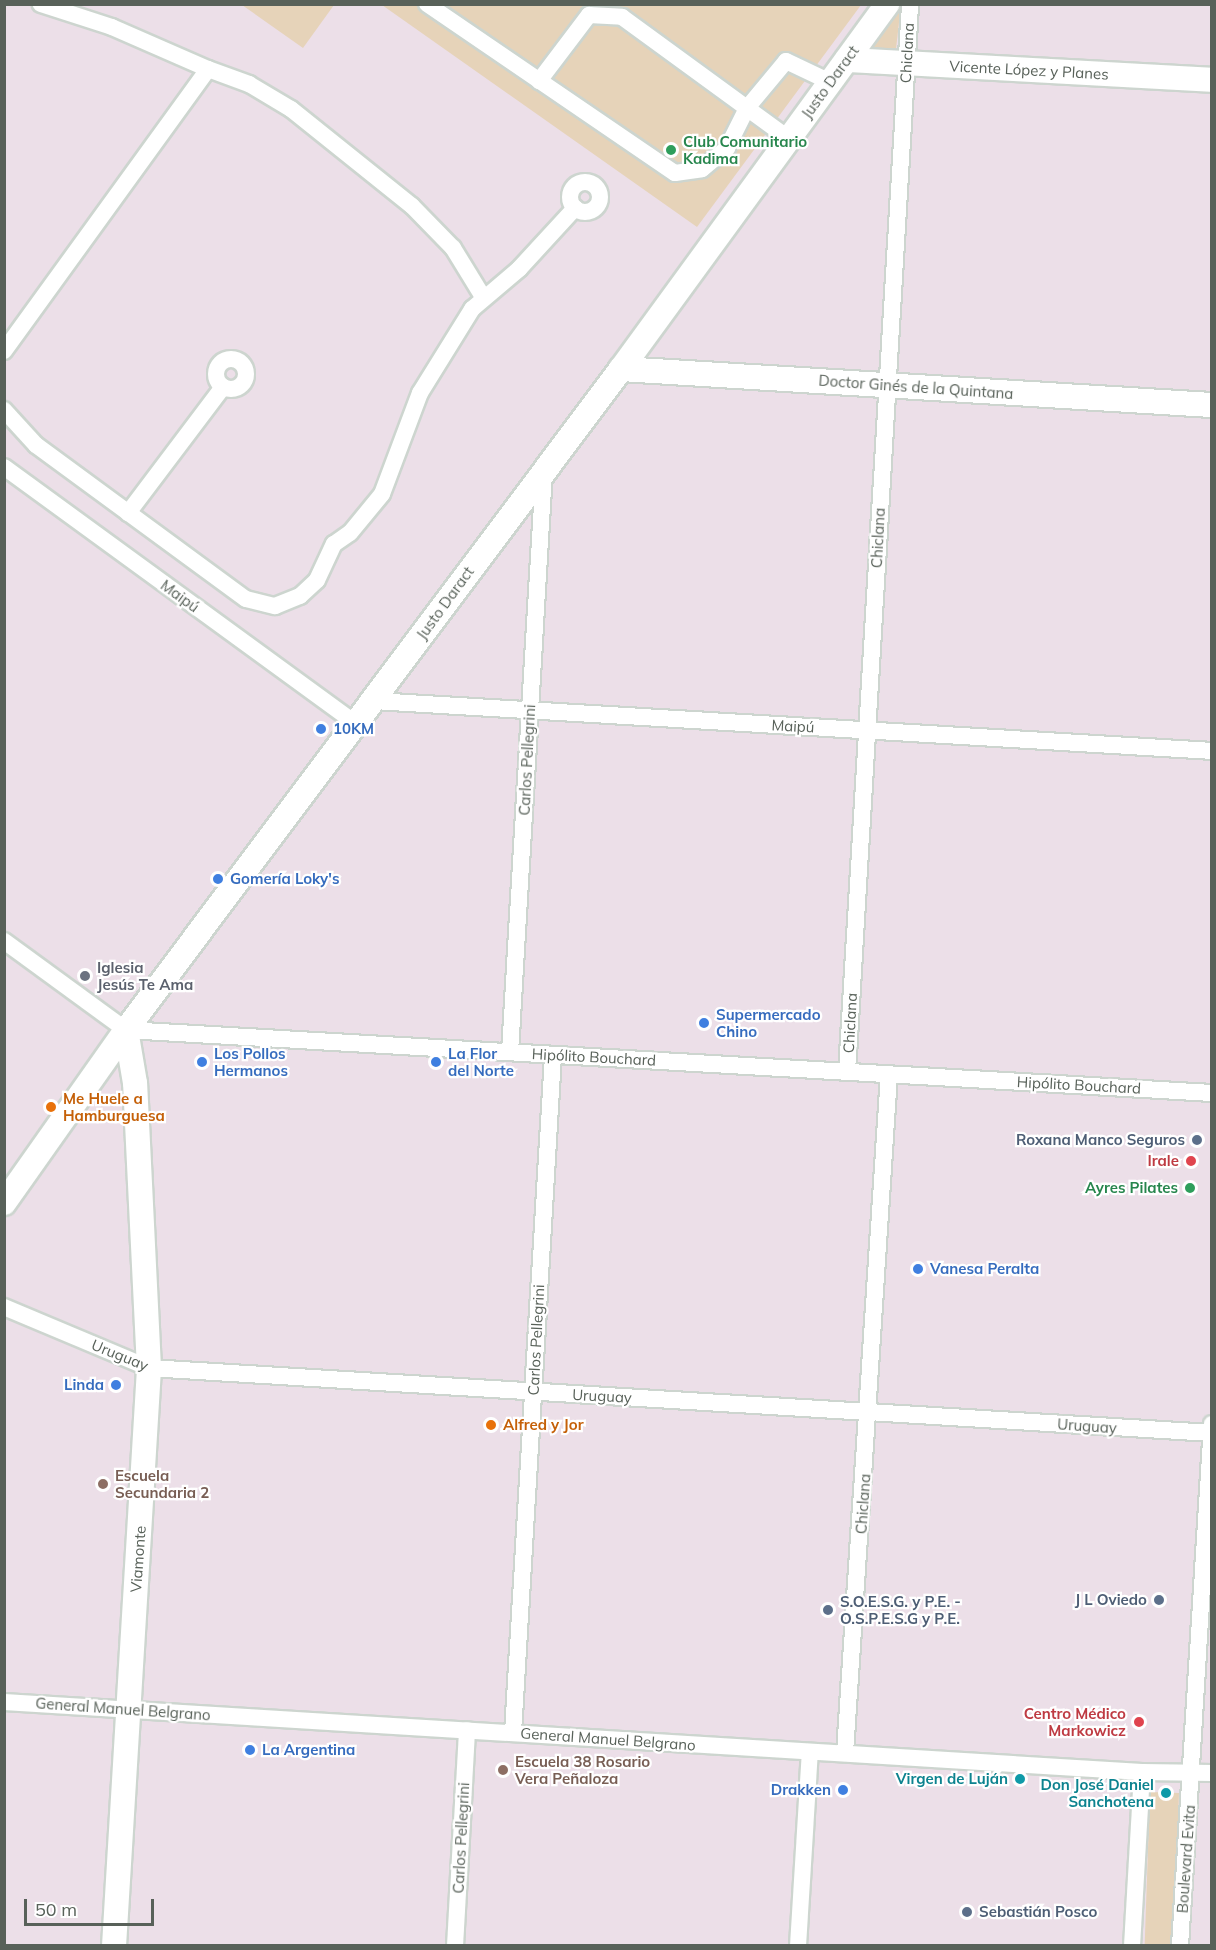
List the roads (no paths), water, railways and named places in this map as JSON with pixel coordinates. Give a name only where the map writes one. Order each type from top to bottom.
[{"type":"street","points":[[41,4],[111,27],[249,84],[291,109],[412,206],[453,248],[483,297]]},
{"type":"street","points":[[427,4],[675,173],[702,169],[727,148],[747,108],[786,61],[830,82]]},
{"type":"street","name":"Justo Daract","points":[[4,1203],[126,1030],[374,701],[544,468],[621,369],[887,4]]},
{"type":"street","name":"Chiclana","points":[[848,1072],[910,4]]},
{"type":"street","points":[[539,81],[589,15],[604,13],[622,17],[789,139]]},
{"type":"street","name":"Vicente López y Planes","points":[[847,60],[1212,80]]},
{"type":"street","points":[[4,351],[208,69]]},
{"type":"street","points":[[4,410],[36,445],[128,513],[246,598],[275,606],[300,596],[317,580],[334,544],[350,533],[382,494],[420,393],[451,339],[483,297],[519,269],[575,208]]},
{"type":"street","name":"Doctor Ginés de la Quintana","points":[[621,369],[1212,405]]},
{"type":"street","points":[[128,513],[223,387]]},
{"type":"street","name":"Maipú","points":[[4,467],[356,724]]},
{"type":"street","name":"Carlos Pellegrini","points":[[510,1052],[544,468]]},
{"type":"street","name":"Maipú","points":[[374,701],[1212,752]]},
{"type":"street","points":[[4,941],[126,1030]]},
{"type":"street","name":"Hipólito Bouchard","points":[[126,1030],[1212,1093]]},
{"type":"street","name":"Viamonte","points":[[114,1946],[149,1368],[135,1083],[126,1030]]},
{"type":"street","name":"Carlos Pellegrini","points":[[513,1733],[553,1055]]},
{"type":"street","name":"Chiclana","points":[[845,1754],[869,1412],[889,1074]]},
{"type":"street","name":"Uruguay","points":[[4,1307],[149,1368],[1211,1433]]},
{"type":"street","name":"Boulevard Evita","points":[[1180,1946],[1212,1424]]},
{"type":"street","name":"General Manuel Belgrano","points":[[4,1702],[1142,1772],[1212,1773]]},
{"type":"street","name":"Carlos Pellegrini","points":[[455,1946],[467,1730]]},
{"type":"street","points":[[798,1946],[810,1752]]},
{"type":"street","points":[[1132,1946],[1142,1772]]},
{"type":"place","name":"Club Comunitario Kadima","points":[[671,150]]},
{"type":"place","name":"10KM","points":[[321,729]]},
{"type":"place","name":"Gomería Loky's","points":[[218,879]]},
{"type":"place","name":"Iglesia Jesús Te Ama","points":[[85,976]]},
{"type":"place","name":"Supermercado Chino","points":[[704,1023]]},
{"type":"place","name":"Los Pollos Hermanos","points":[[202,1062]]},
{"type":"place","name":"La Flor del Norte","points":[[436,1062]]},
{"type":"place","name":"Me Huele a Hamburguesa","points":[[51,1107]]},
{"type":"place","name":"Roxana Manco Seguros","points":[[1197,1140]]},
{"type":"place","name":"Irale","points":[[1191,1161]]},
{"type":"place","name":"Ayres Pilates","points":[[1190,1188]]},
{"type":"place","name":"Vanesa Peralta","points":[[918,1269]]},
{"type":"place","name":"Linda","points":[[116,1385]]},
{"type":"place","name":"Alfred y Jor","points":[[491,1425]]},
{"type":"place","name":"Escuela Secundaria 2","points":[[103,1484]]},
{"type":"place","name":"J L Oviedo","points":[[1159,1600]]},
{"type":"place","name":"S.O.E.S.G. y P.E. - O.S.P.E.S.G y P.E.","points":[[828,1610]]},
{"type":"place","name":"Centro Médico Markowicz","points":[[1139,1722]]},
{"type":"place","name":"La Argentina","points":[[250,1750]]},
{"type":"place","name":"Escuela 38 Rosario Vera Peñaloza","points":[[503,1770]]},
{"type":"place","name":"Virgen de Luján","points":[[1020,1779]]},
{"type":"place","name":"Drakken","points":[[843,1790]]},
{"type":"place","name":"Don José Daniel Sanchotena","points":[[1166,1793]]},
{"type":"place","name":"Sebastián Posco","points":[[967,1912]]}]
